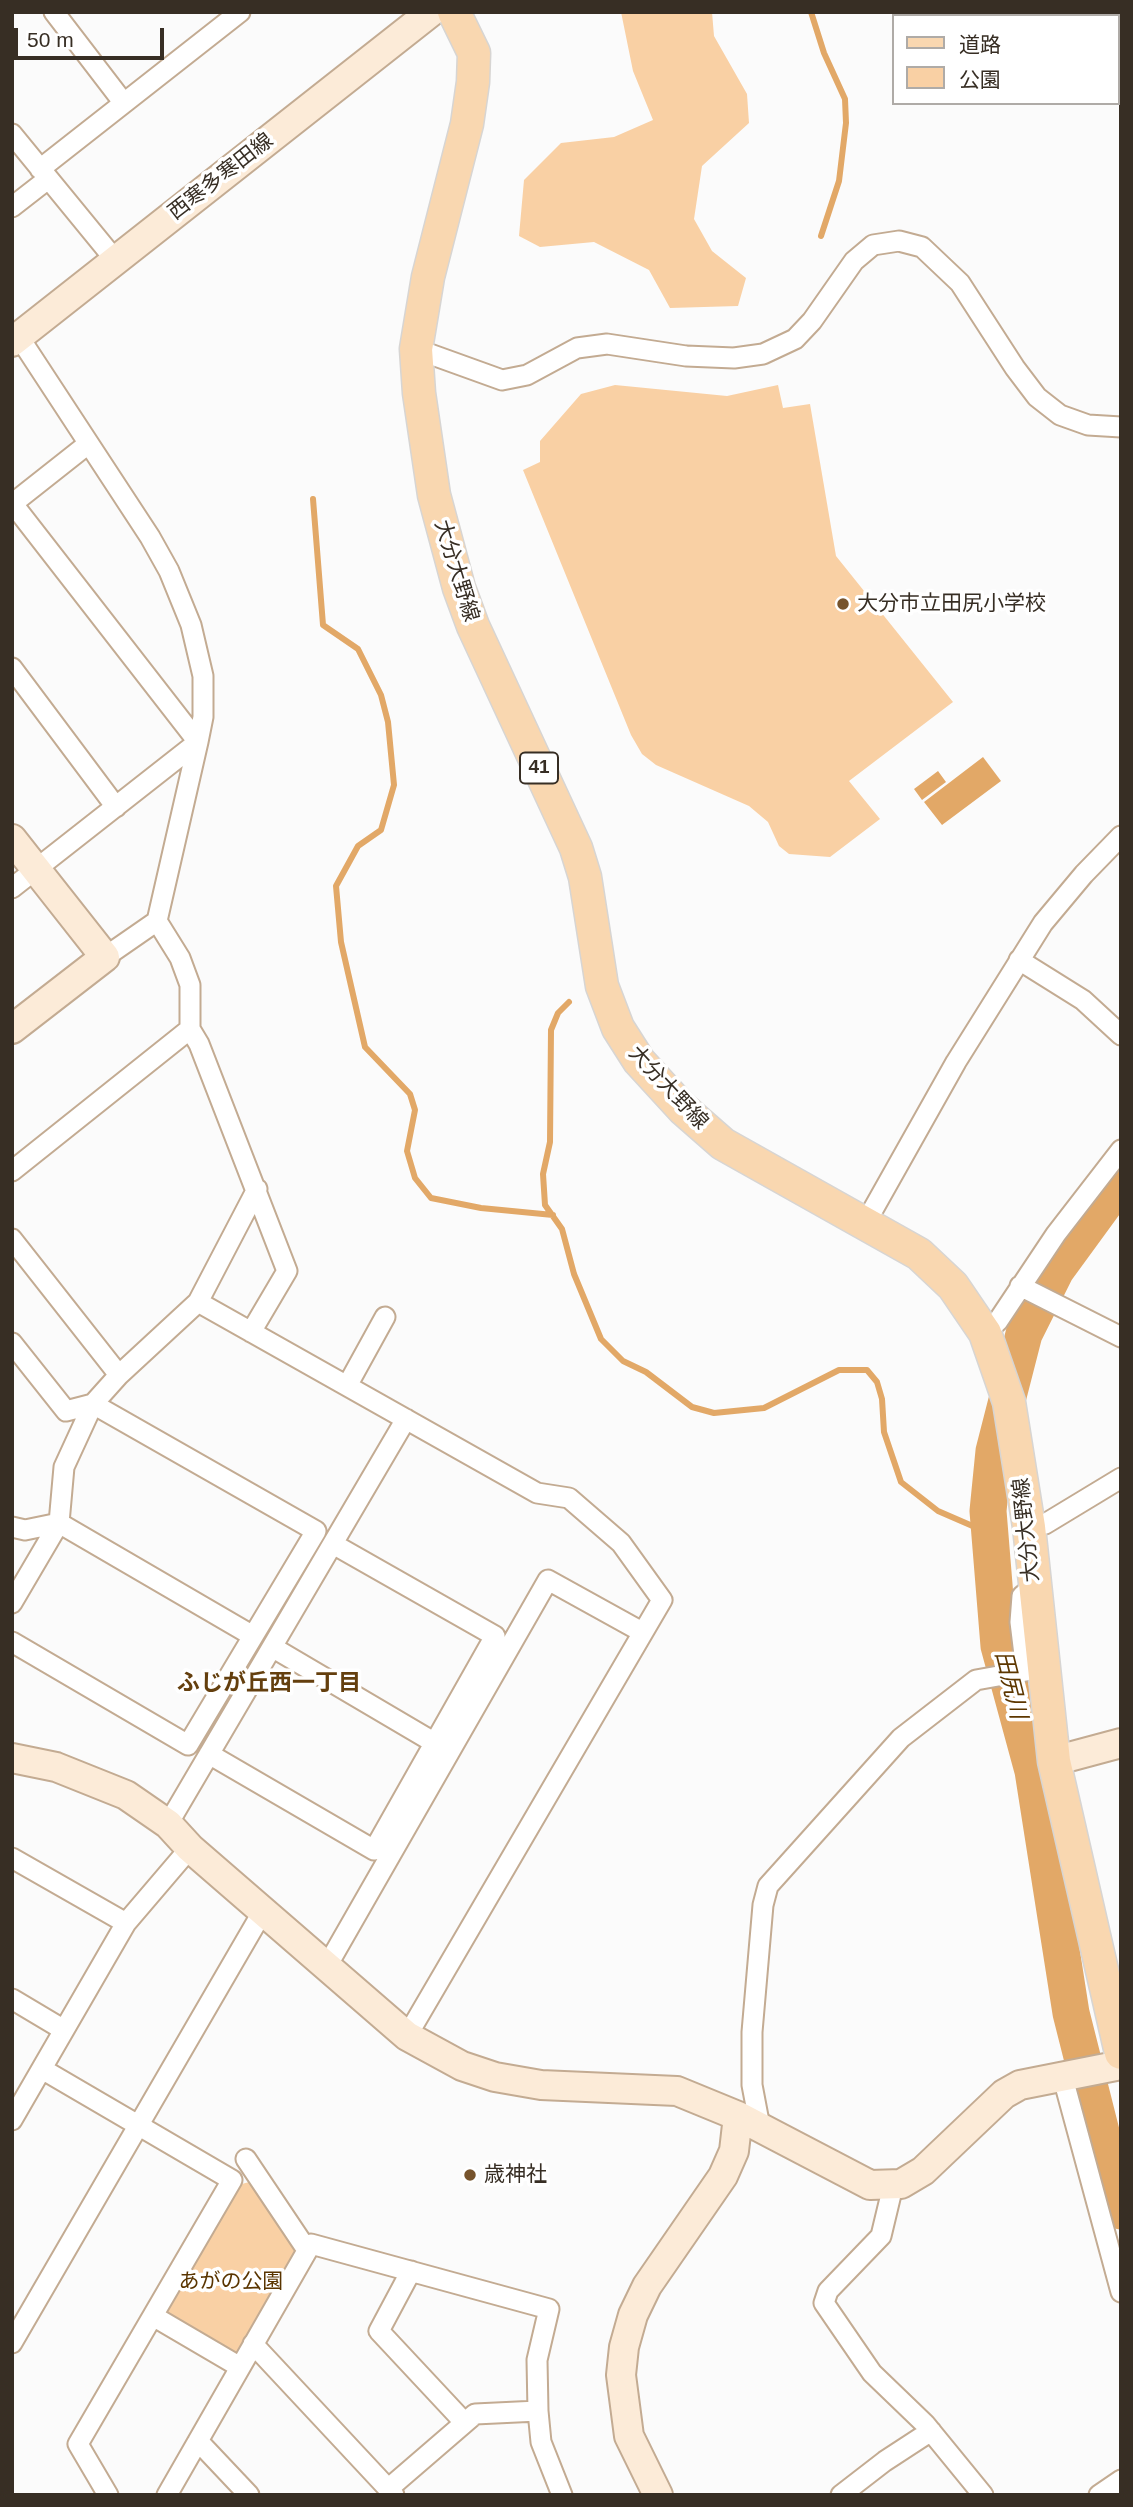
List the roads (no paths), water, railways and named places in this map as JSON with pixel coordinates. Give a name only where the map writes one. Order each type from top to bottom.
[{"type":"main road","name":"大分大野線","points":[[454,12],[474,53],[472,82],[467,124],[428,277],[416,349],[426,444],[447,550],[472,626],[576,848],[585,877],[602,986],[618,1028],[639,1062],[708,1133],[740,1155],[866,1222],[919,1254],[953,1286],[990,1347],[1009,1402],[1029,1527],[1033,1587],[1054,1761],[1114,2062]]},
{"type":"street","points":[[12,207],[123,102],[240,12]]},
{"type":"street","name":"西寒多寒田線","points":[[16,340],[430,12]]},
{"type":"street","points":[[63,15],[123,102]]},
{"type":"street","points":[[12,134],[116,261]]},
{"type":"street","points":[[416,349],[502,380],[527,375],[577,348],[607,344],[686,356],[734,358],[763,354],[795,339],[812,321],[854,261],[873,245],[899,240],[922,247],[960,283],[1037,397],[1059,415],[1088,425],[1121,427]]},
{"type":"street","points":[[12,1029],[105,957],[157,921],[203,717],[203,676],[191,625],[169,571],[150,537],[16,340]]},
{"type":"street","points":[[88,444],[13,504],[198,742]]},
{"type":"street","points":[[12,668],[116,807]]},
{"type":"street","points":[[12,888],[198,742]]},
{"type":"street","points":[[866,1222],[956,1062],[1019,960],[1067,894],[1121,836]]},
{"type":"street","points":[[12,839],[105,957]]},
{"type":"street","points":[[157,921],[180,958],[190,985],[190,1029],[199,1044],[287,1271],[251,1332]]},
{"type":"street","points":[[1019,960],[1083,1000],[1121,1035]]},
{"type":"street","points":[[12,1171],[190,1029]]},
{"type":"street","points":[[990,1347],[998,1321],[1020,1286],[1056,1234],[1121,1150]]},
{"type":"street","points":[[12,1603],[59,1523],[64,1466],[93,1404],[119,1375],[198,1302],[257,1189]]},
{"type":"street","points":[[12,1239],[119,1375]]},
{"type":"street","points":[[1020,1286],[1121,1337]]},
{"type":"street","points":[[198,1302],[537,1493],[569,1498],[621,1543],[662,1600],[407,2036]]},
{"type":"street","points":[[347,1386],[386,1317]]},
{"type":"street","points":[[12,1343],[66,1411],[93,1404],[316,1531],[188,1745],[12,1642]]},
{"type":"street","points":[[168,1824],[406,1419]]},
{"type":"street","points":[[1029,1527],[1045,1524],[1121,1478]]},
{"type":"street","points":[[12,1527],[25,1530],[59,1523],[253,1636]]},
{"type":"street","points":[[209,1754],[374,1850],[495,1636],[332,1544]]},
{"type":"street","points":[[327,1966],[548,1580],[642,1632]]},
{"type":"street","points":[[658,2495],[629,2436],[621,2375],[625,2347],[633,2315],[647,2286],[723,2176],[749,2121],[762,1905],[768,1886],[901,1738],[981,1678],[1026,1671],[1020,1622],[1022,1596],[1033,1587]]},
{"type":"street","points":[[272,1647],[435,1743]]},
{"type":"street","points":[[1054,1761],[1121,1743]]},
{"type":"street","points":[[12,1758],[56,1767],[126,1795],[168,1824],[190,1848],[407,2036],[462,2066],[495,2077],[541,2085],[677,2091],[749,2121],[862,2182],[877,2187],[893,2186],[909,2180],[934,2162],[1012,2089],[1033,2081],[1066,2078],[1114,2062]]},
{"type":"street","points":[[12,2120],[126,1923],[190,1848]]},
{"type":"street","points":[[12,1858],[126,1923]]},
{"type":"street","points":[[12,2343],[263,1911]]},
{"type":"street","points":[[12,1999],[64,2029]]},
{"type":"street","points":[[42,2069],[232,2180],[78,2444],[108,2495]]},
{"type":"street","points":[[1066,2078],[1121,2292]]},
{"type":"street","points":[[246,2159],[307,2250]]},
{"type":"street","points":[[893,2186],[881,2236],[828,2291],[824,2303],[872,2373],[931,2431],[983,2495]]},
{"type":"street","points":[[167,2495],[311,2244],[549,2309],[537,2360],[538,2412],[541,2442],[562,2495]]},
{"type":"street","points":[[411,2271],[379,2331],[464,2422]]},
{"type":"street","points":[[152,2316],[240,2367]]},
{"type":"street","points":[[253,2344],[391,2492],[475,2414],[538,2412]]},
{"type":"street","points":[[841,2495],[884,2461],[931,2431]]},
{"type":"street","points":[[198,2441],[249,2495]]},
{"type":"street","points":[[1099,2495],[1121,2480]]},
{"type":"waterway","points":[[811,12],[824,53],[845,99],[846,123],[839,181],[821,236]]},
{"type":"waterway","points":[[313,499],[323,625],[358,649],[381,695],[388,722],[394,785],[381,830],[358,846],[336,886],[341,942],[365,1047],[410,1094],[415,1110],[407,1151],[415,1178],[431,1198],[481,1208],[553,1215]]},
{"type":"waterway","points":[[569,1002],[558,1013],[551,1030],[550,1142],[543,1174],[545,1205],[562,1229],[574,1274],[601,1339],[623,1361],[646,1372],[692,1407],[714,1413],[764,1408],[839,1370],[867,1370],[877,1382],[882,1399],[884,1432],[901,1482],[938,1511],[991,1534]]},
{"type":"waterway","name":"田尻川","points":[[1121,1181],[1056,1270],[1024,1334],[994,1451],[988,1511],[999,1646],[1033,1771],[1071,2013],[1121,2211]]},
{"type":"place","name":"大分市立田尻小学校","points":[[843,604]]},
{"type":"place","name":"歳神社","points":[[470,2175]]},
{"type":"district","name":"ふじが丘西一丁目","points":[[269,1684]]},
{"type":"park label","name":"あがの公園","points":[[231,2282]]}]
